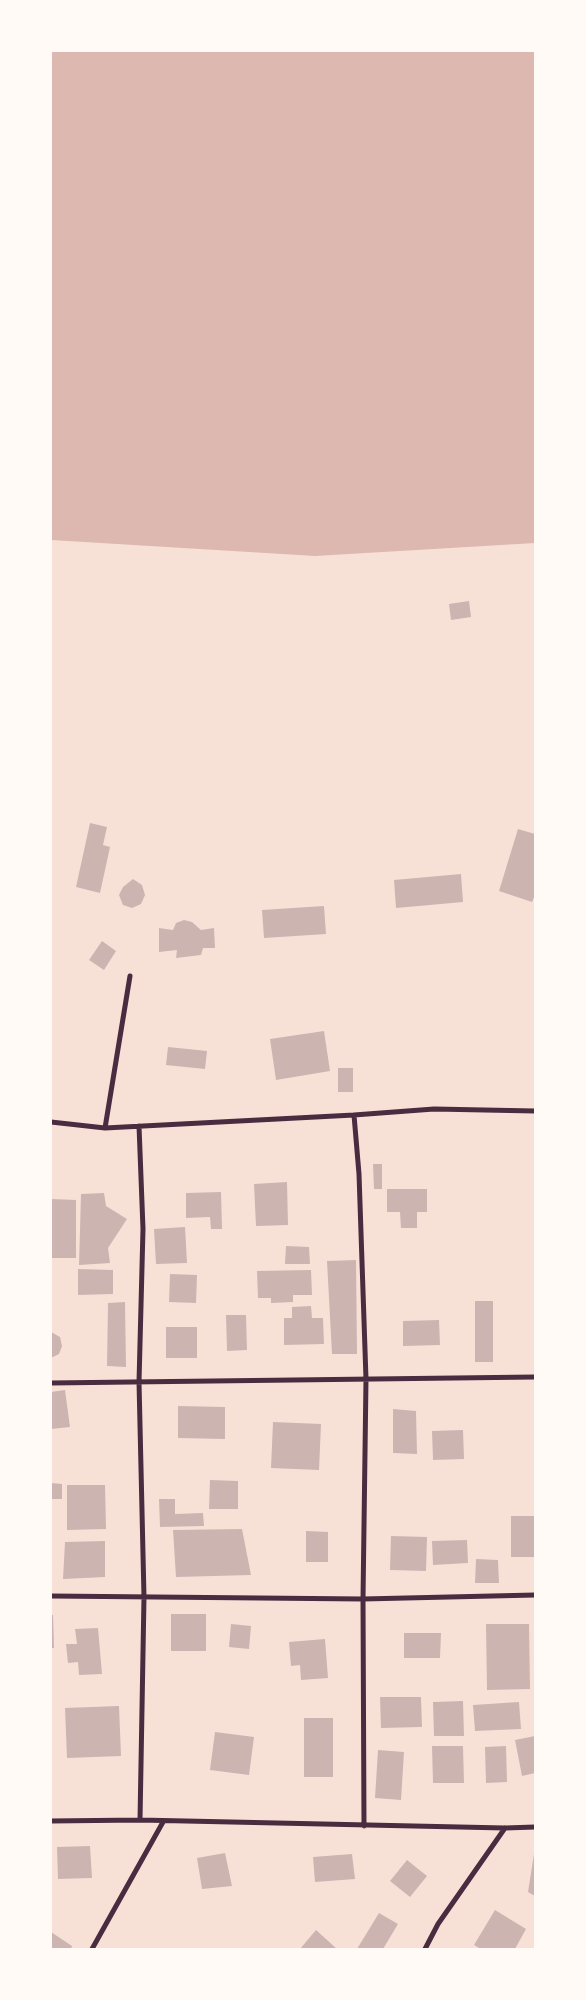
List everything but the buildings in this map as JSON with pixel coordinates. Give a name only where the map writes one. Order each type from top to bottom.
[{"type":"street","points":[[104,1128],[130,976]]},
{"type":"street","points":[[51,1122],[104,1128],[354,1116],[434,1109],[535,1111]]},
{"type":"street","points":[[354,1116],[359,1174],[366,1379],[363,1599],[364,1826]]},
{"type":"street","points":[[139,1126],[143,1229],[139,1382],[144,1597],[140,1820]]},
{"type":"street","points":[[51,1384],[535,1377]]},
{"type":"street","points":[[51,1596],[363,1599],[535,1595]]},
{"type":"street","points":[[51,1821],[140,1820],[364,1826],[535,1827]]},
{"type":"street","points":[[92,1949],[163,1822]]},
{"type":"street","points":[[425,1949],[438,1924],[505,1828]]},
{"type":"shaded area","points":[[51,51],[535,51],[535,543],[315,556],[51,540]]}]
